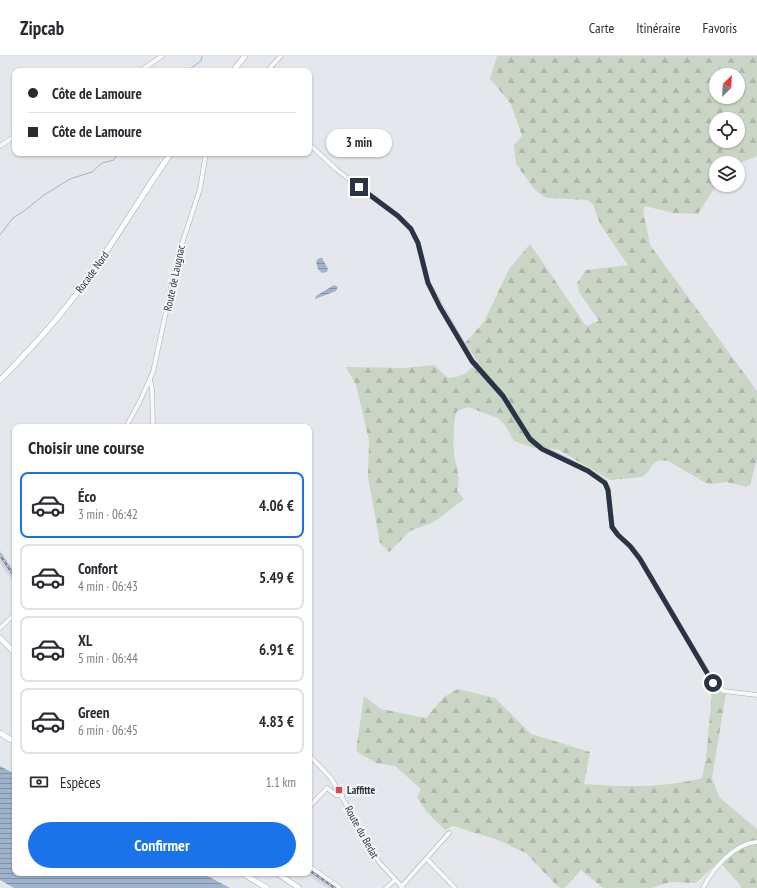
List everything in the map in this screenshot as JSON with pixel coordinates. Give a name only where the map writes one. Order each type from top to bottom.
[{"type":"main road","points":[[235,68],[245,56]]},
{"type":"main road","name":"Rocade Nord","points":[[0,380],[20,360],[63,311],[86,281],[169,156]]},
{"type":"main road","points":[[0,638],[12,649]]},
{"type":"main road","points":[[0,733],[12,740]]},
{"type":"main road","points":[[247,876],[267,888]]},
{"type":"main road","points":[[281,876],[299,888]]},
{"type":"street","points":[[144,68],[162,56]]},
{"type":"street","points":[[269,68],[281,56]]},
{"type":"street","points":[[0,146],[12,138]]},
{"type":"street","points":[[312,147],[337,170],[398,216],[411,229],[418,243],[428,283],[440,307],[472,361],[503,396],[530,439],[542,449],[588,471],[605,483],[608,490],[612,527],[636,554],[713,683],[719,689],[724,691],[757,695]]},
{"type":"street","name":"Route de Laugnac","points":[[150,380],[165,320],[178,256],[200,189],[206,156]]},
{"type":"street","points":[[128,424],[150,380]]},
{"type":"street","points":[[150,380],[152,389],[154,424]]},
{"type":"street","points":[[0,628],[12,617]]},
{"type":"street","name":"Route du Bedat","points":[[312,758],[330,778],[342,795],[379,862],[402,887]]},
{"type":"street","points":[[312,804],[327,788],[336,795],[342,795]]},
{"type":"street","points":[[402,887],[449,833]]},
{"type":"street","points":[[703,888],[710,875],[720,864],[744,845],[757,842]]},
{"type":"street","points":[[427,859],[455,888]]},
{"type":"street","points":[[312,868],[340,888]]},
{"type":"street","points":[[386,888],[395,880]]},
{"type":"shaded area","points":[[0,550],[12,568],[12,581],[0,563]]},
{"type":"shaded area","points":[[312,871],[338,888],[327,888],[309,876],[312,876]]},
{"type":"green space","points":[[497,56],[757,56],[757,156],[745,161],[745,156],[709,156],[709,192],[712,192],[698,214],[674,213],[645,206],[643,210],[650,245],[757,391],[757,459],[750,485],[746,487],[727,482],[712,484],[706,483],[668,461],[658,461],[652,465],[642,477],[610,480],[559,450],[549,448],[533,448],[514,441],[505,425],[498,418],[468,407],[457,411],[453,444],[458,477],[457,491],[464,499],[434,522],[410,531],[389,552],[380,543],[368,477],[369,440],[356,385],[346,367],[404,368],[434,365],[448,378],[465,374],[477,361],[465,343],[484,322],[509,269],[530,244],[586,326],[599,321],[579,292],[577,283],[586,270],[628,265],[600,224],[593,204],[587,200],[546,198],[535,190],[516,164],[514,145],[522,136],[511,104],[490,79]]},
{"type":"green space","points":[[458,689],[495,698],[531,734],[590,752],[584,784],[614,786],[673,784],[702,778],[706,759],[712,692],[726,693],[712,778],[719,797],[757,829],[757,888],[741,888],[741,886],[719,861],[696,883],[671,882],[651,888],[603,888],[581,870],[566,887],[561,888],[557,886],[526,853],[498,840],[453,826],[445,830],[426,811],[417,797],[421,789],[395,766],[376,763],[356,751],[364,696],[381,709],[426,718],[444,697]]},
{"type":"water","points":[[322,258],[328,269],[327,272],[322,273],[318,269],[316,262],[318,259]]},
{"type":"water","points":[[334,285],[338,287],[336,291],[315,299],[316,296]]},
{"type":"water","points":[[0,766],[12,772],[12,876],[208,876],[230,888],[14,888],[0,880]]},
{"type":"waterway","points":[[191,68],[201,61],[202,56]]},
{"type":"waterway","points":[[0,235],[13,218],[44,195],[70,179],[92,172],[102,163],[114,160],[116,156]]},
{"type":"railway","points":[[0,555],[12,573]]},
{"type":"railway","points":[[312,872],[335,888]]},
{"type":"place","name":"Laffitte","points":[[339,790]]},
{"type":"route","points":[[359,187],[398,216],[411,229],[418,243],[424,272],[428,283],[440,307],[472,361],[503,396],[524,432],[542,449],[570,461],[601,479],[605,483],[608,490],[611,524],[614,531],[630,546],[640,559],[713,683]]}]
